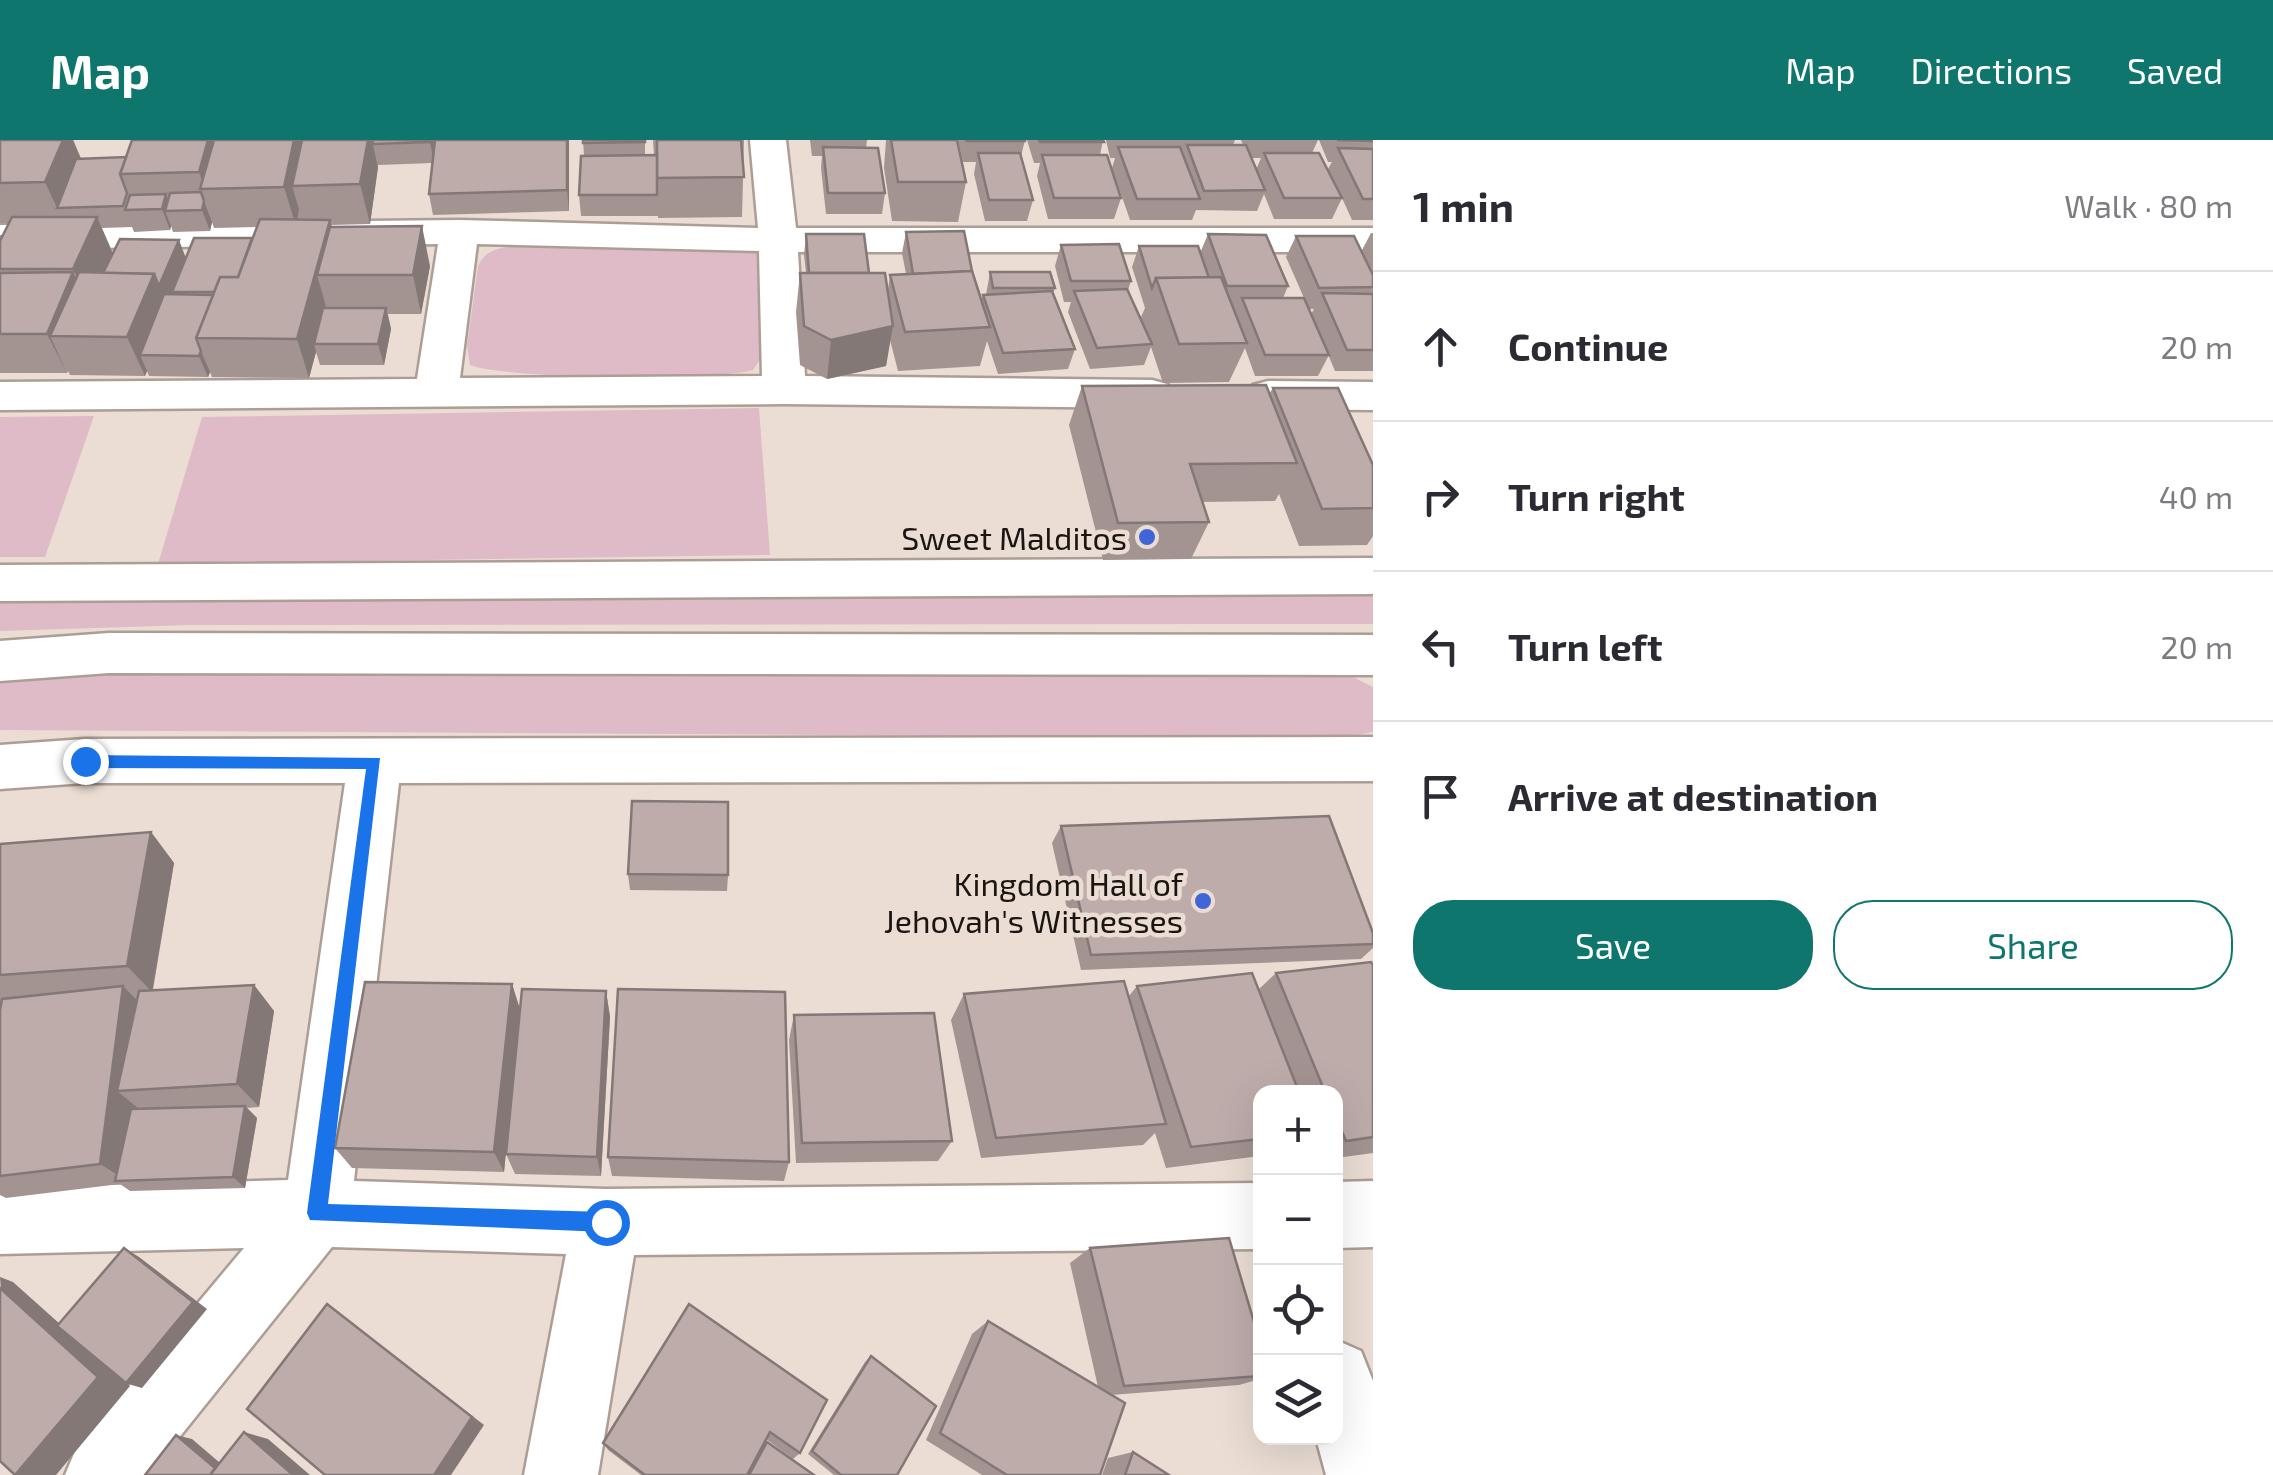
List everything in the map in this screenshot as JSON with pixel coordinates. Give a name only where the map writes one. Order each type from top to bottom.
[{"type":"street","points":[[768,140],[778,240],[784,390]]},
{"type":"street","points":[[436,394],[458,232]]},
{"type":"street","points":[[0,237],[458,232],[778,240],[1373,240]]},
{"type":"street","points":[[0,396],[784,390],[1373,396]]},
{"type":"street","points":[[0,584],[968,582],[1373,576]]},
{"type":"street","points":[[0,661],[109,652],[1373,655]]},
{"type":"street","points":[[0,768],[85,761],[1373,758]]},
{"type":"street","points":[[102,1475],[317,1213],[375,762]]},
{"type":"street","points":[[0,1221],[317,1213],[606,1222],[1253,1216]]},
{"type":"street","points":[[1343,1215],[1373,1214]]},
{"type":"street","points":[[561,1475],[606,1222]]},
{"type":"street","points":[[1343,1402],[1363,1475]]},
{"type":"shaded area","points":[[517,245],[744,246],[759,252],[767,264],[765,352],[753,370],[699,376],[565,376],[470,365],[467,346],[478,266],[489,253]]},
{"type":"shaded area","points":[[759,408],[770,555],[158,564],[202,417]]},
{"type":"shaded area","points":[[94,416],[45,557],[0,557],[0,417]]},
{"type":"shaded area","points":[[1373,586],[1373,624],[191,625],[0,631],[0,597]]},
{"type":"shaded area","points":[[275,669],[1343,672],[1373,687],[1373,732],[1339,738],[0,730],[0,679],[55,673]]},
{"type":"building","points":[[0,140],[63,140],[45,182],[0,183]]},
{"type":"building","points":[[132,140],[208,140],[199,172],[120,174]]},
{"type":"building","points":[[214,140],[294,140],[284,187],[200,189]]},
{"type":"building","points":[[302,140],[368,140],[360,184],[292,186]]},
{"type":"building","points":[[372,140],[430,140],[430,142],[373,144]]},
{"type":"building","points":[[435,140],[567,140],[567,190],[429,194]]},
{"type":"building","points":[[645,140],[645,142],[583,143]]},
{"type":"building","points":[[657,140],[741,140],[744,177],[657,178]]},
{"type":"building","points":[[891,140],[957,140],[966,182],[898,182]]},
{"type":"building","points":[[1103,140],[1104,142],[1040,142]]},
{"type":"building","points":[[1187,145],[1246,145],[1265,190],[1204,191]]},
{"type":"building","points":[[823,147],[878,148],[885,193],[828,193]]},
{"type":"building","points":[[1118,147],[1180,147],[1200,199],[1137,199]]},
{"type":"building","points":[[1338,148],[1373,149],[1373,199],[1363,199]]},
{"type":"building","points":[[978,153],[1020,153],[1033,200],[989,200]]},
{"type":"building","points":[[1264,153],[1319,153],[1342,198],[1284,198]]},
{"type":"building","points":[[657,155],[657,195],[579,195],[581,156]]},
{"type":"building","points":[[1042,155],[1107,155],[1121,198],[1054,198]]},
{"type":"building","points":[[126,157],[120,174],[127,193],[123,206],[57,208],[76,159]]},
{"type":"building","points":[[201,192],[202,210],[165,211],[170,193]]},
{"type":"building","points":[[166,194],[162,209],[125,210],[130,195]]},
{"type":"building","points":[[12,217],[97,217],[73,269],[0,269],[0,241]]},
{"type":"building","points":[[260,219],[330,220],[297,339],[196,338],[220,277],[238,277]]},
{"type":"building","points":[[422,226],[413,275],[317,275],[330,227]]},
{"type":"building","points":[[964,231],[972,271],[913,274],[906,232]]},
{"type":"building","points":[[806,234],[864,234],[869,273],[809,273]]},
{"type":"building","points":[[1208,234],[1266,235],[1288,286],[1227,286]]},
{"type":"building","points":[[1296,236],[1354,236],[1373,275],[1373,287],[1319,288]]},
{"type":"building","points":[[194,238],[252,238],[238,277],[220,277],[214,292],[172,292]]},
{"type":"building","points":[[120,239],[179,240],[159,286],[154,274],[103,273]]},
{"type":"building","points":[[1119,244],[1131,281],[1071,281],[1061,245]]},
{"type":"building","points":[[1139,246],[1198,246],[1209,278],[1156,278],[1152,288]]},
{"type":"building","points":[[972,271],[990,327],[905,332],[890,275]]},
{"type":"building","points":[[73,272],[47,334],[0,334],[0,273]]},
{"type":"building","points":[[79,272],[154,274],[127,337],[50,336]]},
{"type":"building","points":[[990,272],[1050,272],[1055,288],[993,288]]},
{"type":"building","points":[[800,273],[885,273],[893,326],[831,340],[804,326]]},
{"type":"building","points":[[1221,277],[1247,343],[1179,344],[1156,278]]},
{"type":"building","points":[[1127,289],[1152,344],[1097,348],[1074,291]]},
{"type":"building","points":[[1052,291],[1075,349],[1003,353],[983,295]]},
{"type":"building","points":[[1322,293],[1373,294],[1373,350],[1347,350]]},
{"type":"building","points":[[164,294],[213,295],[196,338],[199,356],[140,355]]},
{"type":"building","points":[[1242,298],[1304,298],[1329,355],[1265,355]]},
{"type":"building","points":[[323,308],[386,308],[378,344],[314,344]]},
{"type":"building","points":[[1266,385],[1297,463],[1190,464],[1209,522],[1118,523],[1082,386]]},
{"type":"building","points":[[1273,388],[1338,388],[1373,465],[1373,508],[1322,509]]},
{"type":"building","points":[[632,801],[728,802],[728,875],[628,874]]},
{"type":"building","name":"Kingdom Hall of Jehovah's Witnesses","points":[[1329,816],[1373,933],[1373,944],[1091,955],[1061,826]]},
{"type":"building","points":[[151,832],[127,966],[0,975],[0,844]]},
{"type":"building","points":[[1371,962],[1373,965],[1373,1137],[1346,1141],[1343,1085],[1322,1085],[1276,973]]},
{"type":"building","points":[[1252,973],[1296,1085],[1253,1085],[1253,1140],[1191,1147],[1137,986]]},
{"type":"building","points":[[1124,981],[1166,1124],[996,1138],[964,994]]},
{"type":"building","points":[[365,982],[512,984],[494,1152],[335,1148]]},
{"type":"building","points":[[254,985],[237,1084],[117,1091],[139,991]]},
{"type":"building","points":[[123,986],[100,1164],[0,1176],[2,999]]},
{"type":"building","points":[[522,989],[606,991],[597,1157],[506,1154]]},
{"type":"building","points":[[618,989],[785,992],[789,1162],[608,1157]]},
{"type":"building","points":[[934,1013],[952,1141],[802,1143],[794,1015]]},
{"type":"building","points":[[245,1106],[233,1177],[115,1181],[131,1109]]},
{"type":"building","points":[[1229,1238],[1253,1319],[1253,1377],[1124,1386],[1090,1248]]},
{"type":"building","points":[[124,1248],[193,1302],[126,1383],[57,1326]]},
{"type":"building","points":[[0,1288],[98,1377],[15,1475],[0,1461]]},
{"type":"building","points":[[327,1304],[472,1417],[434,1475],[325,1475],[247,1409]]},
{"type":"building","points":[[689,1304],[827,1400],[800,1453],[770,1432],[747,1475],[645,1475],[603,1443]]},
{"type":"building","points":[[988,1321],[1125,1403],[1100,1475],[1007,1475],[940,1433]]},
{"type":"building","points":[[871,1356],[936,1406],[897,1475],[841,1475],[812,1451]]},
{"type":"building","points":[[244,1432],[293,1475],[210,1475]]},
{"type":"building","points":[[176,1435],[215,1468],[210,1475],[145,1475]]},
{"type":"building","points":[[767,1442],[814,1475],[749,1475]]},
{"type":"building","points":[[1133,1452],[1169,1475],[1125,1475]]},
{"type":"place","name":"Sweet Malditos","points":[[1147,537]]},
{"type":"place","name":"Kingdom Hall of Jehovah's Witnesses","points":[[1203,901]]},
{"type":"route","points":[[85,761],[375,762],[317,1213],[606,1222]]}]
